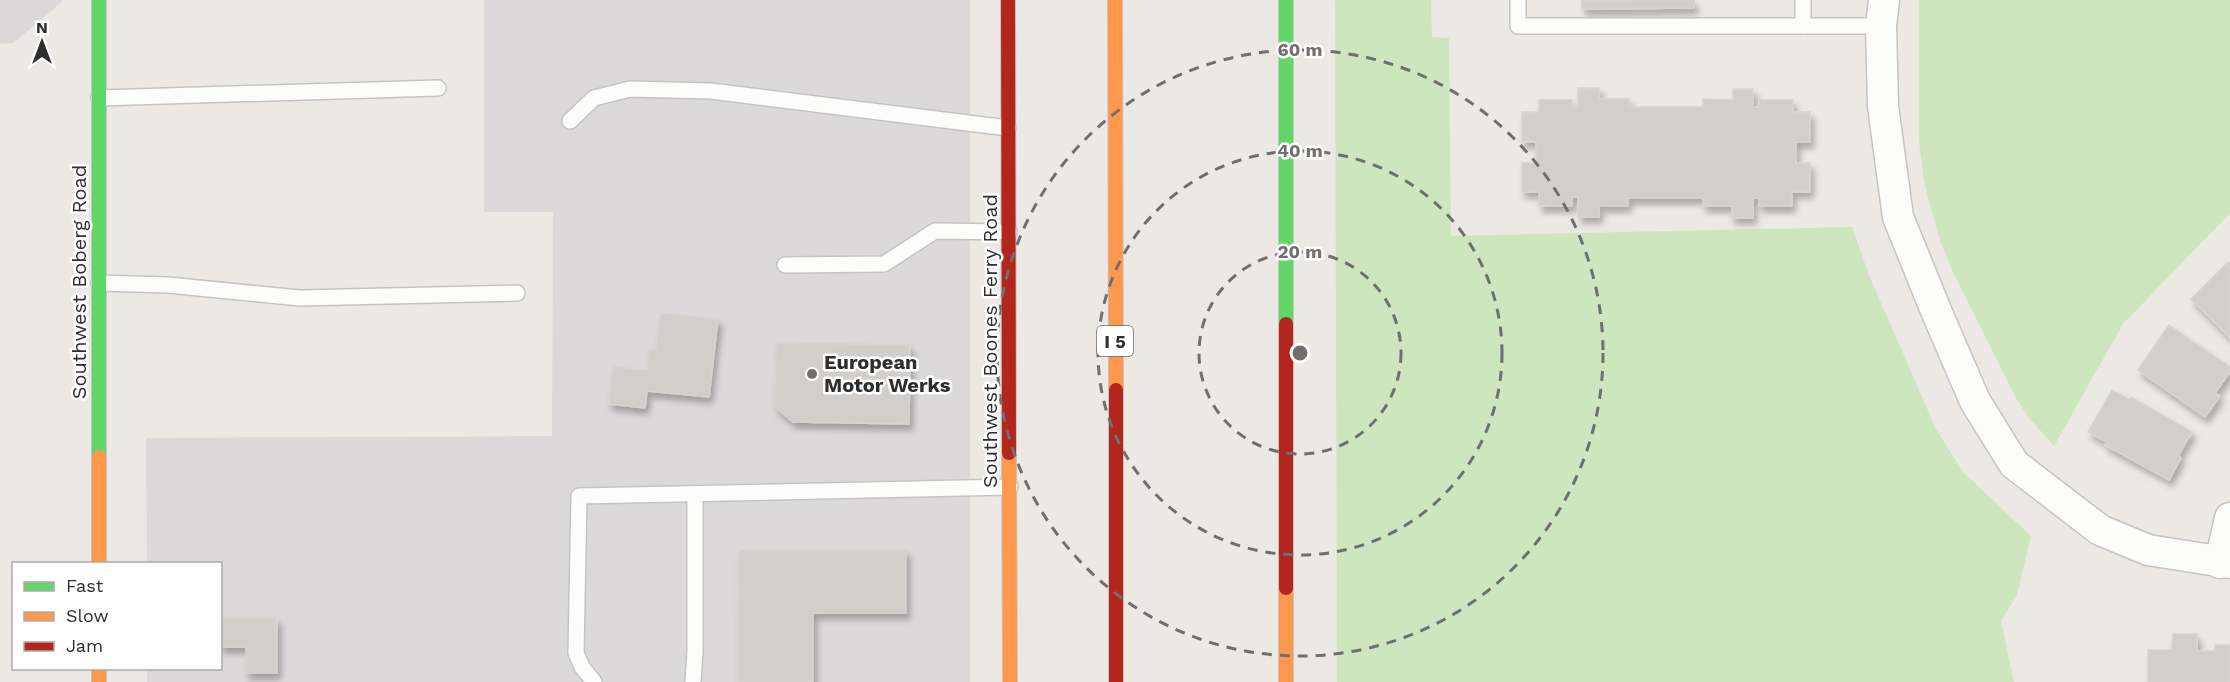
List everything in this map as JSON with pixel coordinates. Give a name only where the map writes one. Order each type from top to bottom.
[{"type":"main road","name":"Southwest Boberg Road","points":[[99,0],[99,562]]},
{"type":"main road","name":"Southwest Boones Ferry Road","points":[[1008,0],[1010,682]]},
{"type":"main road","name":"I 5","points":[[1115,0],[1116,682]]},
{"type":"main road","points":[[1286,0],[1286,682]]},
{"type":"street","points":[[1882,13],[1882,106],[1898,217],[1936,313],[1975,401],[2014,464],[2100,530],[2148,550],[2225,563],[2230,518]]},
{"type":"lane","points":[[1518,0],[1518,26],[1803,26],[1882,13]]},
{"type":"lane","points":[[1803,0],[1803,26]]},
{"type":"lane","points":[[99,98],[438,88]]},
{"type":"lane","points":[[570,121],[594,98],[630,89],[711,91],[1008,128]]},
{"type":"lane","points":[[785,265],[884,264],[935,231],[1009,232]]},
{"type":"lane","points":[[99,283],[168,285],[300,298],[517,293]]},
{"type":"lane","points":[[594,682],[582,667],[576,653],[579,496],[1010,487]]},
{"type":"lane","points":[[693,682],[695,494]]},
{"type":"shaded area","points":[[0,0],[62,0],[62,2],[13,43],[0,44]]},
{"type":"shaded area","points":[[484,0],[970,0],[970,682],[147,682],[147,670],[222,670],[222,562],[147,562],[146,438],[552,436],[553,212],[484,212]]},
{"type":"green space","points":[[1335,0],[1431,0],[1432,37],[1449,38],[1451,236],[1852,227],[1869,275],[1936,429],[1963,472],[2031,536],[2017,595],[2001,621],[2014,682],[1337,682]]},
{"type":"green space","points":[[1919,0],[2230,0],[2230,213],[2123,324],[2054,446],[2029,418],[2017,400],[1953,272],[1940,240],[1924,180],[1919,141]]},
{"type":"building","points":[[1582,0],[1694,0],[1694,8],[1582,9]]},
{"type":"building","points":[[1578,88],[1599,88],[1599,99],[1629,99],[1629,107],[1703,107],[1703,99],[1733,100],[1733,89],[1753,89],[1753,107],[1759,107],[1759,100],[1793,100],[1793,112],[1810,112],[1810,142],[1796,142],[1796,163],[1810,163],[1810,192],[1792,192],[1792,206],[1759,206],[1759,198],[1753,198],[1753,218],[1732,218],[1732,206],[1703,206],[1703,198],[1628,198],[1628,206],[1599,206],[1599,217],[1578,217],[1578,197],[1572,197],[1572,206],[1539,206],[1539,192],[1522,192],[1522,163],[1536,163],[1536,142],[1522,142],[1522,112],[1539,112],[1539,100],[1572,100],[1572,107],[1578,107]]},
{"type":"building","points":[[2228,262],[2230,264],[2230,338],[2191,299]]},
{"type":"building","points":[[661,313],[718,319],[709,397],[647,391],[645,408],[609,404],[613,367],[647,370],[649,349],[656,350]]},
{"type":"building","points":[[2169,325],[2230,367],[2230,372],[2215,393],[2220,396],[2205,417],[2138,370]]},
{"type":"building","points":[[776,343],[910,345],[909,424],[793,422],[775,407]]},
{"type":"building","points":[[2112,390],[2130,400],[2131,397],[2192,432],[2178,456],[2181,458],[2169,480],[2105,445],[2107,442],[2088,432]]},
{"type":"building","points":[[739,550],[906,550],[906,613],[813,613],[813,682],[738,682]]},
{"type":"building","points":[[222,618],[277,618],[277,673],[246,673],[246,647],[222,647]]},
{"type":"building","points":[[2173,634],[2197,634],[2197,651],[2215,651],[2215,645],[2230,645],[2230,682],[2148,682],[2148,650],[2172,650]]},
{"type":"traffic: fast","points":[[99,0],[99,457]]},
{"type":"traffic: fast","points":[[1286,0],[1286,324]]},
{"type":"traffic: slow","points":[[1115,0],[1116,390]]},
{"type":"traffic: slow","points":[[1009,453],[1010,682]]},
{"type":"traffic: slow","points":[[99,457],[99,562]]},
{"type":"traffic: slow","points":[[1286,588],[1286,682]]},
{"type":"traffic: slow","points":[[99,670],[99,682]]},
{"type":"traffic: jam","points":[[1008,0],[1009,453]]},
{"type":"traffic: jam","points":[[1286,324],[1286,588]]},
{"type":"traffic: jam","points":[[1116,390],[1116,682]]},
{"type":"place","name":"European Motor Werks","points":[[812,374]]}]
